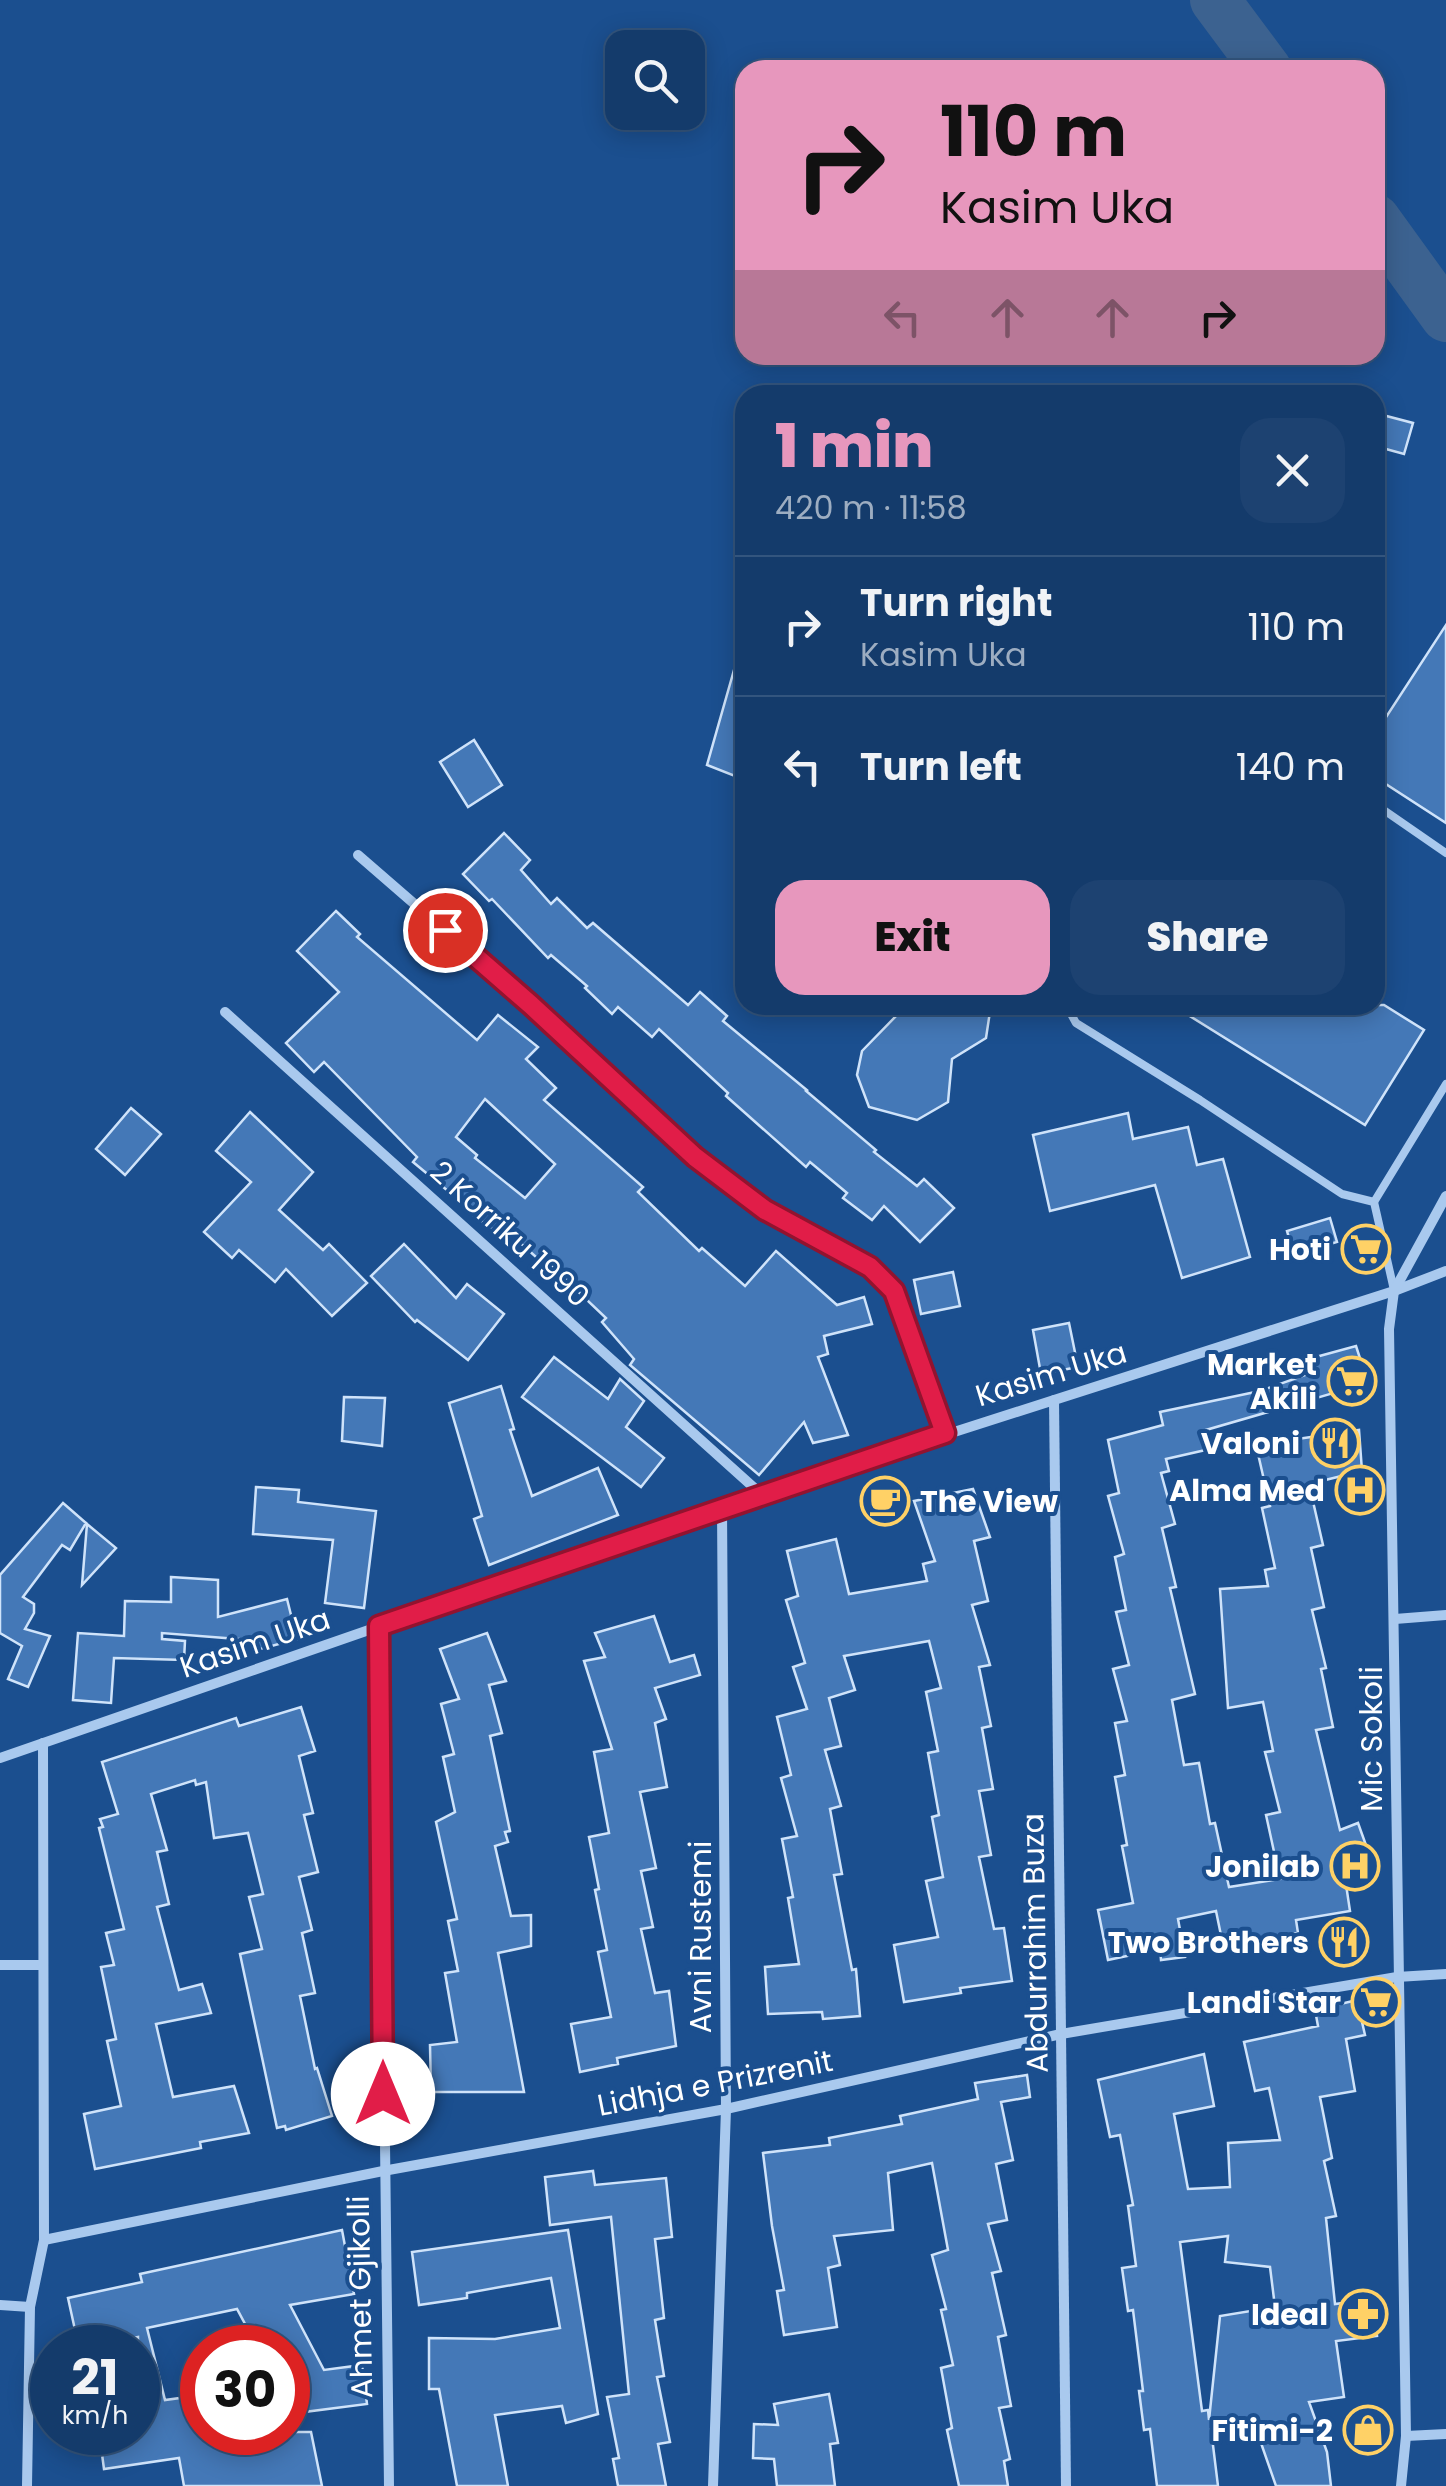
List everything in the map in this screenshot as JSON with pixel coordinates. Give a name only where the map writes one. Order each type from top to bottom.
[{"type":"street","points":[[358,855],[531,1005],[695,1157],[765,1210],[870,1267],[894,1291],[945,1433]]},
{"type":"street","name":"2 Korriku 1990","points":[[225,1012],[761,1494]]},
{"type":"street","points":[[1394,1291],[1446,1196]]},
{"type":"street","name":"Kasim Uka","points":[[0,1758],[722,1507],[1446,1271]]},
{"type":"street","name":"Mic Sokoli","points":[[1394,1291],[1389,1329],[1406,2436],[1401,2486]]},
{"type":"street","name":"Abdurrahim Buza","points":[[1054,1400],[1066,2486]]},
{"type":"street","name":"Avni Rustemi","points":[[713,2486],[726,2110],[722,1507]]},
{"type":"street","points":[[1395,1619],[1446,1615]]},
{"type":"street","name":"Ahmet Gjikolli","points":[[379,1626],[388,2486]]},
{"type":"street","points":[[27,2486],[30,2307],[44,2240],[43,1743]]},
{"type":"street","points":[[0,1965],[43,1965]]},
{"type":"street","name":"Lidhja e Prizrenit","points":[[44,2240],[384,2171],[726,2110],[1061,2034],[1397,1977],[1446,1974]]},
{"type":"street","points":[[0,2305],[30,2307]]},
{"type":"street","points":[[1406,2436],[1446,2434]]},
{"type":"lane","points":[[1385,811],[1446,852]]},
{"type":"lane","points":[[1071,1015],[1076,1024],[1342,1194],[1374,1202]]},
{"type":"lane","points":[[1394,1291],[1374,1202],[1446,1084]]},
{"type":"building","points":[[1385,416],[1413,423],[1404,454],[1385,449]]},
{"type":"building","points":[[1446,625],[1446,823],[1385,783],[1385,719]]},
{"type":"building","points":[[735,667],[735,776],[707,765]]},
{"type":"building","points":[[474,740],[502,785],[468,807],[440,762]]},
{"type":"building","points":[[504,833],[530,860],[521,870],[551,904],[557,898],[587,928],[593,923],[688,1005],[700,992],[727,1016],[723,1021],[874,1152],[917,1186],[924,1179],[954,1208],[920,1242],[884,1206],[872,1220],[843,1198],[847,1193],[810,1162],[806,1167],[726,1096],[728,1093],[659,1029],[652,1037],[618,1007],[612,1014],[587,986],[551,955],[548,958],[463,874]]},
{"type":"building","points":[[336,911],[360,934],[357,937],[477,1040],[498,1015],[538,1047],[526,1059],[556,1088],[544,1100],[643,1187],[638,1192],[699,1251],[702,1248],[745,1286],[776,1251],[837,1305],[864,1297],[872,1324],[824,1336],[828,1354],[818,1357],[848,1435],[813,1443],[804,1422],[759,1475],[630,1365],[634,1359],[602,1322],[606,1318],[547,1262],[545,1265],[507,1231],[503,1236],[469,1212],[413,1162],[417,1157],[324,1062],[314,1072],[286,1043],[339,992],[297,951]],"holes":[[[485,1099],[555,1164],[525,1198],[475,1158],[477,1155],[456,1137]]]},
{"type":"building","points":[[1385,1006],[1424,1030],[1365,1125],[1188,1015],[1385,1015]]},
{"type":"building","points":[[897,1015],[989,1015],[986,1038],[952,1059],[948,1102],[917,1120],[869,1107],[857,1075],[862,1051]]},
{"type":"building","points":[[131,1108],[161,1134],[125,1175],[96,1149]]},
{"type":"building","points":[[250,1112],[313,1172],[279,1210],[323,1250],[329,1244],[367,1283],[332,1316],[286,1269],[275,1282],[239,1250],[232,1258],[204,1232],[251,1182],[216,1151]]},
{"type":"building","points":[[1128,1113],[1133,1139],[1188,1127],[1197,1165],[1223,1159],[1250,1257],[1182,1278],[1155,1185],[1050,1211],[1033,1135]]},
{"type":"building","points":[[1330,1218],[1337,1242],[1294,1255],[1287,1231]]},
{"type":"building","points":[[404,1244],[456,1298],[467,1284],[504,1314],[468,1360],[415,1322],[371,1276]]},
{"type":"building","points":[[953,1272],[960,1306],[921,1314],[914,1280]]},
{"type":"building","points":[[1069,1323],[1078,1367],[1041,1374],[1033,1330]]},
{"type":"building","points":[[1356,1346],[1368,1383],[1206,1430],[1210,1449],[1166,1459],[1169,1471],[1161,1473],[1175,1524],[1162,1528],[1176,1587],[1170,1588],[1195,1694],[1172,1700],[1184,1765],[1199,1763],[1210,1824],[1215,1823],[1229,1887],[1280,1879],[1266,1815],[1280,1812],[1265,1752],[1273,1751],[1263,1702],[1228,1708],[1220,1589],[1268,1586],[1265,1570],[1275,1568],[1262,1508],[1270,1506],[1256,1445],[1359,1430],[1362,1471],[1309,1484],[1323,1545],[1311,1548],[1324,1607],[1312,1610],[1326,1668],[1321,1669],[1333,1727],[1316,1730],[1340,1830],[1358,1823],[1367,1848],[1342,1858],[1350,1911],[1296,1920],[1298,1933],[1223,1945],[1216,1911],[1178,1919],[1185,1957],[1161,1960],[1160,1949],[1108,1960],[1098,1910],[1133,1903],[1115,1777],[1125,1775],[1115,1723],[1127,1721],[1113,1669],[1129,1665],[1116,1612],[1126,1610],[1115,1557],[1124,1554],[1108,1496],[1119,1493],[1108,1440],[1163,1425],[1160,1412],[1260,1391],[1308,1374],[1305,1360]]},
{"type":"building","points":[[554,1357],[608,1399],[620,1379],[644,1401],[626,1427],[664,1458],[641,1487],[522,1397]]},
{"type":"building","points":[[501,1386],[514,1429],[510,1430],[532,1496],[598,1468],[618,1515],[489,1565],[474,1519],[482,1516],[449,1403]]},
{"type":"building","points":[[344,1397],[385,1398],[382,1446],[342,1441]]},
{"type":"building","points":[[256,1487],[299,1490],[298,1502],[376,1511],[364,1608],[325,1603],[333,1540],[253,1534]]},
{"type":"building","points":[[973,1489],[990,1537],[974,1541],[988,1601],[972,1605],[990,1665],[979,1667],[991,1726],[982,1728],[993,1789],[979,1791],[991,1855],[979,1857],[994,1929],[1004,1928],[1012,1981],[960,1988],[961,1993],[904,2002],[894,1945],[938,1937],[926,1881],[943,1877],[932,1817],[939,1815],[928,1753],[938,1751],[926,1692],[941,1688],[929,1641],[844,1656],[855,1690],[829,1698],[841,1746],[825,1750],[841,1806],[830,1809],[842,1874],[834,1875],[852,1970],[856,1969],[860,2016],[823,2019],[822,2012],[768,2014],[765,1967],[799,1964],[788,1898],[793,1897],[782,1839],[797,1836],[781,1778],[791,1775],[777,1717],[807,1709],[793,1667],[805,1663],[786,1600],[798,1596],[787,1551],[836,1539],[849,1594],[927,1581],[923,1564],[935,1561],[914,1501]]},
{"type":"building","points":[[63,1503],[86,1523],[70,1550],[62,1545],[23,1597],[34,1604],[34,1613],[25,1629],[50,1636],[28,1687],[8,1679],[22,1646],[0,1633],[0,1575]]},
{"type":"building","points":[[87,1524],[116,1548],[82,1585]]},
{"type":"building","points":[[171,1577],[218,1580],[218,1617],[287,1599],[297,1639],[253,1651],[250,1640],[162,1633],[162,1639],[185,1641],[184,1660],[114,1658],[111,1703],[73,1700],[78,1633],[124,1636],[125,1601],[171,1602]]},
{"type":"building","points":[[654,1616],[670,1662],[694,1655],[700,1675],[655,1688],[666,1719],[655,1723],[667,1787],[640,1792],[656,1868],[641,1871],[653,1927],[641,1929],[655,1993],[669,1991],[676,2046],[617,2058],[618,2064],[580,2072],[571,2024],[611,2017],[598,1952],[607,1950],[589,1837],[609,1833],[594,1752],[612,1749],[584,1661],[605,1657],[595,1633]]},
{"type":"building","points":[[487,1633],[506,1681],[489,1685],[502,1733],[490,1736],[510,1831],[505,1832],[508,1842],[495,1846],[511,1916],[531,1915],[531,1946],[498,1953],[524,2092],[431,2092],[430,2045],[457,2042],[445,1973],[458,1971],[448,1921],[457,1919],[436,1822],[455,1812],[443,1757],[454,1754],[441,1704],[459,1699],[440,1649]]},
{"type":"building","points":[[301,1707],[315,1751],[299,1756],[313,1813],[304,1815],[318,1872],[299,1877],[312,1930],[302,1933],[315,1993],[300,1996],[315,2069],[332,2116],[286,2130],[285,2126],[277,2128],[240,1954],[262,1949],[249,1897],[263,1894],[248,1833],[214,1838],[206,1782],[196,1785],[195,1780],[151,1794],[167,1850],[157,1852],[169,1904],[157,1907],[179,1990],[202,1984],[211,2013],[156,2024],[173,2097],[234,2086],[249,2133],[200,2142],[201,2148],[95,2169],[84,2114],[121,2106],[107,2041],[116,2039],[101,1967],[114,1965],[106,1933],[124,1929],[99,1828],[103,1827],[100,1819],[118,1814],[102,1762],[236,1718],[239,1726]]},
{"type":"building","points":[[1357,2000],[1365,2035],[1346,2039],[1355,2091],[1320,2097],[1332,2158],[1324,2161],[1336,2216],[1326,2218],[1335,2304],[1373,2299],[1377,2336],[1336,2341],[1344,2397],[1309,2402],[1327,2452],[1331,2486],[1276,2486],[1254,2423],[1211,2429],[1218,2486],[1157,2486],[1150,2429],[1144,2430],[1133,2310],[1128,2311],[1122,2268],[1136,2266],[1128,2206],[1133,2205],[1120,2135],[1110,2137],[1098,2080],[1204,2054],[1214,2106],[1174,2114],[1188,2189],[1230,2187],[1228,2143],[1280,2140],[1269,2088],[1255,2091],[1244,2042],[1318,2026],[1315,2010]],"holes":[[[1228,2236],[1225,2262],[1270,2267],[1275,2307],[1220,2316],[1209,2420],[1208,2410],[1202,2411],[1180,2242]]]},
{"type":"building","points":[[1027,2075],[1030,2097],[1001,2102],[1013,2160],[996,2164],[1007,2220],[988,2224],[1001,2271],[992,2273],[1006,2335],[998,2337],[1011,2406],[999,2408],[1010,2459],[1004,2461],[1008,2486],[959,2486],[947,2430],[952,2428],[941,2368],[953,2365],[941,2310],[946,2309],[932,2255],[948,2250],[932,2163],[888,2173],[893,2230],[834,2236],[840,2265],[828,2268],[837,2327],[784,2335],[777,2291],[784,2290],[763,2153],[830,2145],[829,2138],[902,2124],[900,2116],[978,2099],[975,2083]]},
{"type":"building","points":[[593,2171],[595,2185],[666,2178],[672,2237],[655,2239],[664,2318],[655,2320],[664,2376],[657,2377],[670,2442],[658,2444],[666,2486],[618,2486],[613,2459],[619,2458],[607,2397],[629,2394],[611,2217],[550,2225],[545,2177]]},
{"type":"building","points":[[342,2230],[354,2294],[290,2305],[300,2325],[246,2325],[237,2309],[160,2325],[74,2325],[68,2298],[142,2282],[140,2274]]},
{"type":"building","points":[[568,2230],[598,2414],[566,2423],[562,2406],[495,2415],[508,2486],[457,2486],[439,2389],[429,2389],[429,2338],[495,2339],[560,2328],[551,2278],[419,2305],[412,2252]]},
{"type":"building","points":[[310,2343],[324,2370],[362,2365],[367,2404],[310,2411]]},
{"type":"building","points":[[160,2380],[165,2400],[180,2398],[180,2455],[310,2455],[311,2432],[322,2486],[184,2486],[179,2458],[104,2469],[102,2455],[160,2455]]},
{"type":"building","points":[[829,2394],[838,2443],[830,2444],[835,2486],[777,2486],[774,2459],[753,2458],[754,2424],[778,2425],[774,2404]]},
{"type":"waterway","points":[[1215,0],[1260,60]]},
{"type":"waterway","points":[[1385,233],[1446,317]]},
{"type":"place","name":"Hoti","points":[[1366,1249]]},
{"type":"place","name":"Market Akili","points":[[1352,1381]]},
{"type":"place","name":"Valoni","points":[[1335,1443]]},
{"type":"place","name":"Alma Med","points":[[1360,1490]]},
{"type":"place","name":"The View","points":[[885,1501]]},
{"type":"place","name":"Jonilab","points":[[1355,1866]]},
{"type":"place","name":"Two Brothers","points":[[1344,1942]]},
{"type":"place","name":"Landi Star","points":[[1376,2002]]},
{"type":"place","name":"Ideal","points":[[1363,2314]]},
{"type":"place","name":"Fitimi-2","points":[[1368,2430]]},
{"type":"route","points":[[383,2094],[379,1626],[945,1433],[894,1291],[870,1267],[765,1210],[695,1157],[445,930]]}]
